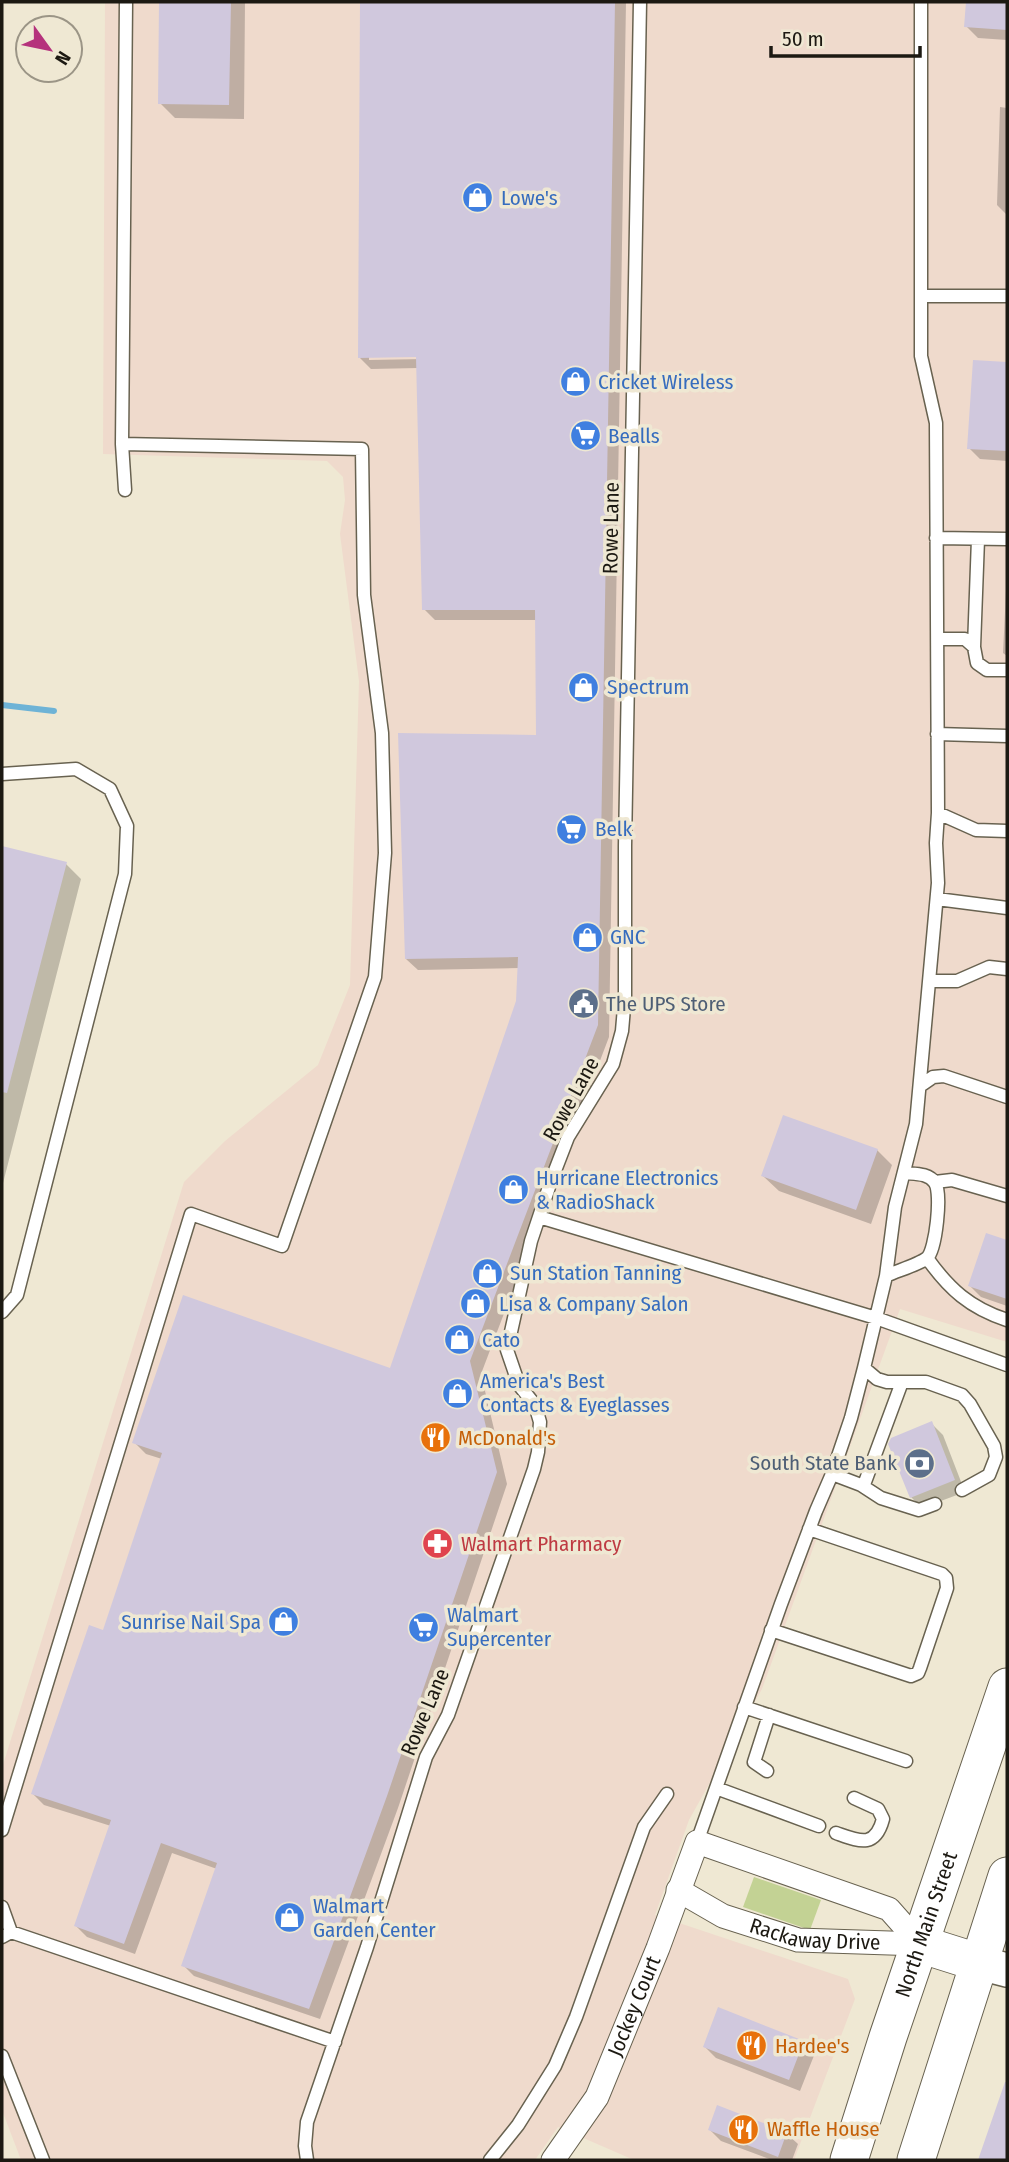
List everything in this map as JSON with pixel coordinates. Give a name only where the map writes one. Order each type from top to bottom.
[{"type":"main road","name":"North Main Street","points":[[849,2160],[1007,1687]]},
{"type":"main road","points":[[916,2160],[994,1966],[1007,1876]]},
{"type":"main road","points":[[920,1944],[994,1966]]},
{"type":"street","name":"Rackaway Drive","points":[[697,1842],[889,1909],[920,1944]]},
{"type":"street","name":"Jockey Court","points":[[553,2160],[597,2097],[658,1948],[697,1842]]},
{"type":"street","name":"Rackaway Drive","points":[[678,1890],[723,1916],[798,1940],[920,1944]]},
{"type":"lane","points":[[125,490],[122,444],[127,2]]},
{"type":"lane","name":"Rowe Lane","points":[[307,2160],[307,2122],[367,1947],[426,1757],[448,1715],[534,1469],[540,1422],[534,1405],[519,1385],[507,1350],[539,1217],[568,1137],[613,1064],[623,1020],[640,2]]},
{"type":"lane","points":[[697,1842],[771,1630],[851,1418],[886,1276],[895,1207],[916,1124],[937,899],[936,424],[921,356],[921,2]]},
{"type":"lane","points":[[921,296],[1007,296]]},
{"type":"lane","points":[[2,1830],[191,1214],[282,1246],[375,977],[385,853],[382,747],[364,595],[362,449],[122,444]]},
{"type":"lane","points":[[936,538],[1007,539]]},
{"type":"lane","points":[[978,539],[974,647],[977,663],[987,670],[1007,670]]},
{"type":"lane","points":[[937,639],[965,639],[974,647]]},
{"type":"lane","points":[[937,734],[1007,736]]},
{"type":"lane","points":[[2,774],[76,769],[110,789],[127,826],[125,874],[17,1295],[2,1312]]},
{"type":"lane","points":[[937,813],[976,830],[1007,831]]},
{"type":"lane","points":[[937,899],[1007,908]]},
{"type":"lane","points":[[930,981],[957,981],[989,967],[1007,969]]},
{"type":"lane","points":[[920,1086],[933,1077],[944,1076],[1007,1097]]},
{"type":"lane","points":[[905,1173],[922,1174],[935,1182],[951,1180],[1007,1196]]},
{"type":"lane","points":[[886,1276],[927,1258],[934,1244],[938,1191],[935,1182]]},
{"type":"lane","points":[[539,1217],[876,1318],[1007,1365]]},
{"type":"lane","points":[[927,1258],[945,1284],[990,1315],[1007,1320]]},
{"type":"lane","points":[[864,1368],[877,1379],[926,1382],[962,1395],[970,1404],[994,1446],[996,1457],[989,1475],[962,1490]]},
{"type":"lane","points":[[861,1485],[868,1478],[902,1382]]},
{"type":"lane","points":[[832,1474],[861,1485],[881,1498],[919,1510],[935,1504]]},
{"type":"lane","points":[[771,1630],[911,1676],[920,1668],[947,1588],[946,1578],[942,1574],[809,1529]]},
{"type":"lane","points":[[744,1707],[906,1761]]},
{"type":"lane","points":[[767,1771],[754,1762],[769,1715]]},
{"type":"lane","points":[[716,1788],[820,1826]]},
{"type":"lane","points":[[490,2160],[517,2125],[555,2066],[576,2017],[643,1827],[667,1794]]},
{"type":"lane","points":[[836,1833],[860,1841],[873,1838],[880,1830],[883,1819],[878,1809],[854,1798]]},
{"type":"lane","points":[[2,1907],[6,1934],[335,2042]]},
{"type":"lane","points":[[2,2056],[43,2160]]},
{"type":"shaded area","points":[[105,2],[1007,2],[1007,1342],[900,1309],[762,1689],[689,1820],[655,1915],[848,1979],[855,1999],[794,2160],[634,2160],[558,2127],[535,2160],[21,2160],[2,2110],[2,1768],[184,1182],[225,1141],[318,1065],[350,985],[359,681],[340,534],[345,500],[343,477],[327,461],[103,454]]},
{"type":"green space","points":[[754,1877],[821,1900],[810,1930],[743,1907]]},
{"type":"building","points":[[159,2],[231,2],[229,105],[158,104]]},
{"type":"building","points":[[360,2],[615,2],[598,1025],[470,1361],[497,1472],[387,1796],[309,2009],[181,1966],[217,1863],[161,1843],[124,1944],[74,1926],[111,1820],[31,1794],[89,1625],[103,1630],[162,1453],[132,1443],[183,1295],[390,1368],[516,1001],[518,957],[405,959],[398,733],[536,735],[535,610],[422,610],[416,357],[358,358]]},
{"type":"building","points":[[966,2],[1007,2],[1007,30],[964,27]]},
{"type":"building","points":[[973,360],[1007,362],[1007,451],[967,449]]},
{"type":"building","points":[[2,846],[67,862],[7,1093],[2,1092]]},
{"type":"building","points":[[783,1115],[878,1149],[856,1210],[761,1176]]},
{"type":"building","points":[[986,1233],[1007,1240],[1007,1299],[968,1286]]},
{"type":"building","points":[[932,1421],[955,1480],[910,1498],[888,1444],[891,1438]]},
{"type":"building","points":[[718,2007],[804,2041],[789,2080],[703,2047]]},
{"type":"building","points":[[1005,2082],[1007,2160],[978,2160]]},
{"type":"building","points":[[717,2105],[787,2132],[778,2157],[708,2130]]},
{"type":"waterway","points":[[2,705],[54,711]]},
{"type":"place","name":"Lowe's","points":[[478,198]]},
{"type":"place","name":"Cricket Wireless","points":[[575,382]]},
{"type":"place","name":"Bealls","points":[[585,436]]},
{"type":"place","name":"Spectrum","points":[[584,687]]},
{"type":"place","name":"Belk","points":[[572,829]]},
{"type":"place","name":"GNC","points":[[587,937]]},
{"type":"place","name":"The UPS Store","points":[[583,1004]]},
{"type":"place","name":"Hurricane Electronics & RadioShack","points":[[513,1190]]},
{"type":"place","name":"Sun Station Tanning","points":[[487,1273]]},
{"type":"place","name":"Lisa & Company Salon","points":[[476,1304]]},
{"type":"place","name":"Cato","points":[[459,1340]]},
{"type":"place","name":"America's Best Contacts & Eyeglasses","points":[[457,1393]]},
{"type":"place","name":"McDonald's","points":[[435,1438]]},
{"type":"place","name":"South State Bank","points":[[920,1463]]},
{"type":"place","name":"Walmart Pharmacy","points":[[438,1544]]},
{"type":"place","name":"Sunrise Nail Spa","points":[[284,1622]]},
{"type":"place","name":"Walmart Supercenter","points":[[424,1627]]},
{"type":"place","name":"Walmart Garden Center","points":[[290,1918]]},
{"type":"place","name":"Hardee's","points":[[752,2046]]},
{"type":"place","name":"Waffle House","points":[[744,2129]]}]
